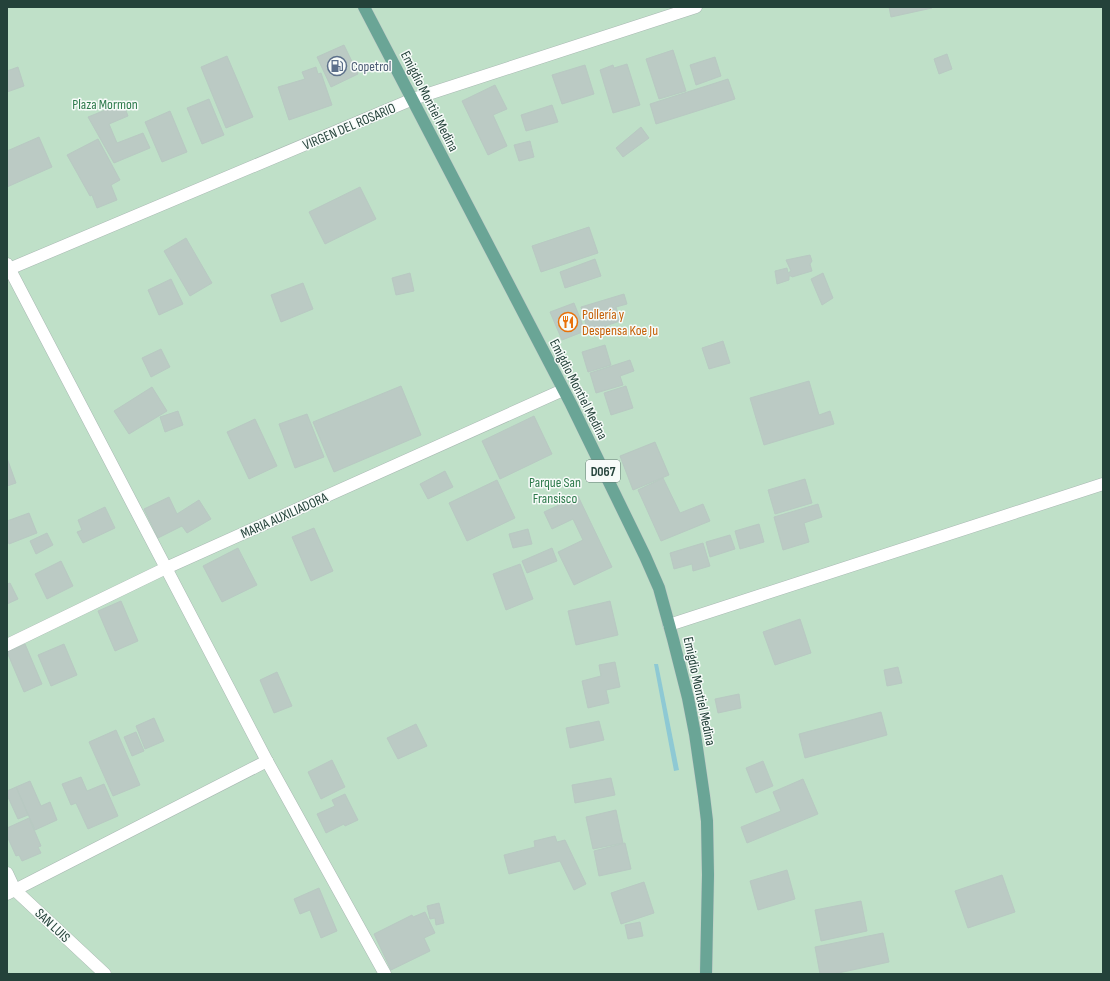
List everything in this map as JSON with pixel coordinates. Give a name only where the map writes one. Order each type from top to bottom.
[{"type":"main road","name":"Emigdio Montiel Medina","points":[[364,7],[577,417],[645,556],[658,588],[670,624],[688,698],[704,796],[707,821],[708,875],[706,974]]},
{"type":"street","name":"VIRGEN DEL ROSARIO","points":[[8,267],[413,100],[696,7]]},
{"type":"street","points":[[8,267],[267,761],[385,974]]},
{"type":"street","name":"MARIA AUXILIADORA","points":[[7,644],[166,568],[563,390]]},
{"type":"street","points":[[670,624],[1103,484]]},
{"type":"street","points":[[11,892],[267,761]]},
{"type":"street","name":"SAN LUIS","points":[[7,873],[11,892],[105,974]]},
{"type":"green space","name":"Parque San Fransisco","points":[[7,7],[1103,7],[1103,974],[7,974]]},
{"type":"water","points":[[654,664],[658,664],[679,770],[674,771]]},
{"type":"building","points":[[889,7],[932,7],[932,8],[891,17]]},
{"type":"building","name":"Copetrol","points":[[344,45],[358,74],[331,87],[317,57]]},
{"type":"building","points":[[673,50],[686,91],[659,99],[646,59]]},
{"type":"building","points":[[947,54],[952,69],[939,74],[934,59]]},
{"type":"building","points":[[227,56],[253,117],[226,128],[201,67]]},
{"type":"building","points":[[715,57],[721,76],[696,85],[690,65]]},
{"type":"building","points":[[627,64],[640,105],[613,113],[600,70],[613,65],[614,68]]},
{"type":"building","points":[[585,65],[594,94],[562,104],[552,75]]},
{"type":"building","points":[[18,67],[24,86],[7,92],[7,71]]},
{"type":"building","points":[[316,67],[318,74],[321,73],[332,105],[289,120],[278,87],[305,79],[302,72]]},
{"type":"building","points":[[728,79],[735,99],[656,124],[650,104]]},
{"type":"building","points":[[495,85],[507,109],[493,115],[507,146],[488,155],[462,101]]},
{"type":"building","points":[[209,99],[224,135],[202,144],[187,108]]},
{"type":"building","points":[[123,103],[128,116],[109,124],[117,143],[143,133],[150,148],[114,163],[88,117]]},
{"type":"building","points":[[552,105],[558,122],[526,131],[521,115]]},
{"type":"building","points":[[170,111],[187,152],[162,162],[145,122]]},
{"type":"building","points":[[641,127],[649,138],[623,157],[616,148]]},
{"type":"building","points":[[39,137],[52,167],[7,187],[7,151]]},
{"type":"building","points":[[98,139],[120,180],[111,185],[117,200],[97,208],[92,195],[90,196],[67,155]]},
{"type":"building","points":[[530,141],[534,157],[519,161],[514,145]]},
{"type":"building","points":[[360,187],[376,219],[325,244],[309,212]]},
{"type":"building","points":[[589,227],[598,253],[541,272],[532,246]]},
{"type":"building","points":[[186,238],[212,283],[190,296],[164,251]]},
{"type":"building","points":[[810,255],[812,261],[810,264],[812,271],[792,277],[789,276],[789,280],[777,284],[775,271],[787,268],[788,273],[791,271],[786,260]]},
{"type":"building","points":[[595,259],[601,276],[565,288],[560,272]]},
{"type":"building","points":[[410,273],[414,291],[396,295],[392,278]]},
{"type":"building","points":[[823,273],[833,298],[822,305],[811,279]]},
{"type":"building","points":[[171,279],[183,304],[159,315],[148,290]]},
{"type":"building","points":[[303,283],[313,309],[281,322],[271,295]]},
{"type":"building","points":[[624,294],[627,304],[616,307],[620,321],[588,332],[581,307]]},
{"type":"building","name":"Pollería y Despensa Koe Ju","points":[[574,303],[585,331],[562,340],[550,312]]},
{"type":"building","points":[[723,341],[730,363],[709,369],[702,348]]},
{"type":"building","points":[[605,345],[611,365],[588,372],[582,352]]},
{"type":"building","points":[[161,349],[170,367],[151,377],[142,358]]},
{"type":"building","points":[[630,360],[634,371],[620,376],[623,385],[596,393],[590,373]]},
{"type":"building","points":[[809,381],[819,415],[830,411],[834,424],[764,445],[750,398]]},
{"type":"building","points":[[401,386],[421,435],[334,472],[313,422]]},
{"type":"building","points":[[626,386],[633,408],[611,415],[604,393]]},
{"type":"building","points":[[152,387],[167,411],[129,434],[114,411]]},
{"type":"building","points":[[178,411],[183,425],[165,432],[160,417]]},
{"type":"building","points":[[307,414],[324,457],[295,468],[279,424]]},
{"type":"building","points":[[534,416],[552,454],[500,479],[482,441]]},
{"type":"building","points":[[255,419],[277,466],[249,479],[227,432]]},
{"type":"building","points":[[655,442],[669,475],[633,490],[620,456]]},
{"type":"building","points":[[7,458],[16,483],[7,486]]},
{"type":"building","points":[[445,471],[453,487],[428,499],[420,484]]},
{"type":"building","points":[[663,478],[680,513],[703,504],[710,521],[661,541],[638,490]]},
{"type":"building","points":[[805,479],[812,503],[775,514],[768,490]]},
{"type":"building","points":[[497,480],[515,518],[467,541],[449,503]]},
{"type":"building","points":[[578,496],[612,567],[574,585],[558,552],[583,540],[573,519],[552,529],[544,512]]},
{"type":"building","points":[[169,497],[177,514],[199,500],[211,519],[187,533],[182,526],[158,538],[144,509]]},
{"type":"building","points":[[818,504],[822,517],[804,523],[809,542],[783,550],[774,517]]},
{"type":"building","points":[[105,507],[115,528],[83,543],[77,532],[82,530],[78,520]]},
{"type":"building","points":[[29,513],[37,533],[9,544],[7,539],[7,521]]},
{"type":"building","points":[[759,524],[764,542],[740,549],[735,531]]},
{"type":"building","points":[[314,528],[333,571],[311,581],[292,537]]},
{"type":"building","points":[[528,529],[532,544],[513,548],[509,534]]},
{"type":"building","points":[[47,533],[53,545],[36,554],[30,541]]},
{"type":"building","points":[[730,535],[735,549],[710,557],[706,542]]},
{"type":"building","points":[[703,543],[710,566],[693,571],[692,564],[674,569],[670,553]]},
{"type":"building","points":[[238,548],[257,585],[222,602],[203,566]]},
{"type":"building","points":[[552,548],[557,561],[527,573],[522,561]]},
{"type":"building","points":[[61,561],[73,586],[47,599],[35,574]]},
{"type":"building","points":[[520,564],[533,599],[506,610],[493,574]]},
{"type":"building","points":[[10,583],[18,599],[7,604],[7,584]]},
{"type":"building","points":[[121,601],[138,641],[115,651],[98,611]]},
{"type":"building","points":[[610,601],[618,635],[576,645],[568,611]]},
{"type":"building","points":[[800,619],[811,653],[775,665],[763,632]]},
{"type":"building","points":[[25,644],[42,684],[24,692],[7,652]]},
{"type":"building","points":[[64,644],[77,675],[51,686],[38,655]]},
{"type":"building","points":[[615,662],[620,687],[606,690],[609,703],[588,708],[582,681],[601,676],[599,665]]},
{"type":"building","points":[[898,667],[902,683],[887,686],[884,670]]},
{"type":"building","points":[[277,672],[292,706],[274,713],[260,680]]},
{"type":"building","points":[[739,694],[741,708],[718,713],[715,699]]},
{"type":"building","points":[[881,712],[887,735],[805,758],[799,734]]},
{"type":"building","points":[[154,718],[164,741],[145,749],[136,726]]},
{"type":"building","points":[[599,721],[604,740],[570,748],[566,728]]},
{"type":"building","points":[[416,724],[427,746],[398,759],[387,738]]},
{"type":"building","points":[[116,730],[140,785],[113,796],[89,742]]},
{"type":"building","points":[[136,732],[144,751],[132,756],[124,737]]},
{"type":"building","points":[[332,760],[345,787],[321,799],[308,772]]},
{"type":"building","points":[[763,761],[773,786],[756,793],[746,768]]},
{"type":"building","points":[[81,777],[87,791],[104,784],[118,816],[88,829],[76,803],[71,805],[62,784]]},
{"type":"building","points":[[611,778],[615,795],[575,803],[572,785]]},
{"type":"building","points":[[803,779],[818,814],[747,843],[741,827],[781,811],[773,792]]},
{"type":"building","points":[[30,781],[41,806],[50,802],[57,820],[35,830],[16,787]]},
{"type":"building","points":[[16,787],[28,815],[18,819],[7,795],[7,791]]},
{"type":"building","points":[[345,794],[358,820],[345,826],[344,824],[326,833],[317,814],[335,806],[332,800]]},
{"type":"building","points":[[616,810],[623,843],[593,849],[586,817]]},
{"type":"building","points":[[29,818],[41,846],[38,847],[41,853],[22,861],[19,855],[16,856],[7,836],[7,828]]},
{"type":"building","points":[[555,836],[557,842],[565,840],[586,884],[574,890],[560,861],[509,874],[504,855],[535,847],[534,841]]},
{"type":"building","points":[[625,843],[631,869],[599,876],[594,851]]},
{"type":"building","points":[[787,870],[795,899],[758,910],[750,881]]},
{"type":"building","points":[[1002,875],[1015,912],[968,928],[955,891]]},
{"type":"building","points":[[644,882],[654,913],[621,924],[611,893]]},
{"type":"building","points":[[319,888],[337,931],[321,938],[310,910],[300,914],[294,899]]},
{"type":"building","points":[[861,901],[867,931],[821,941],[815,910]]},
{"type":"building","points":[[439,903],[444,923],[436,925],[435,918],[430,919],[427,906]]},
{"type":"building","points":[[425,912],[435,933],[424,938],[430,951],[391,970],[374,934],[412,915],[413,917]]},
{"type":"building","points":[[640,922],[643,936],[628,939],[625,925]]},
{"type":"building","points":[[883,933],[889,962],[834,974],[820,974],[815,947]]},
{"type":"place","name":"Copetrol","points":[[337,66]]},
{"type":"place","name":"Pollería y Despensa Koe Ju","points":[[568,322]]},
{"type":"park label","name":"Plaza Mormon","points":[[105,104]]}]
